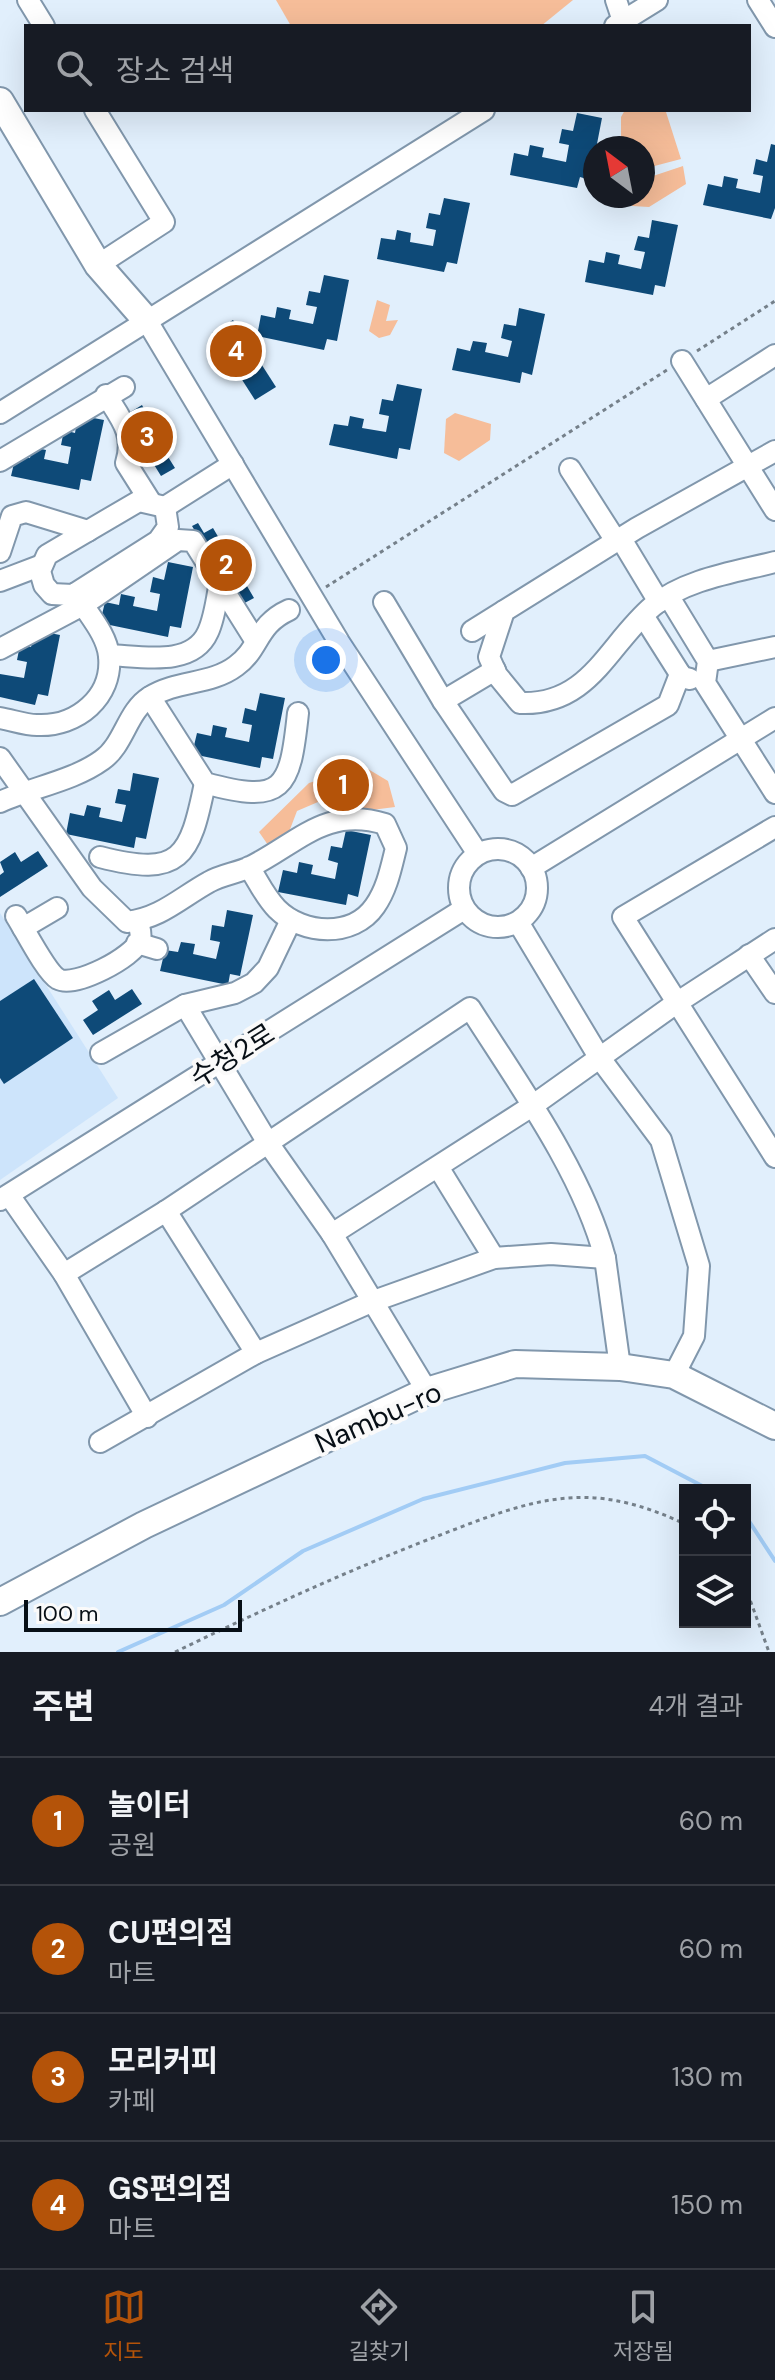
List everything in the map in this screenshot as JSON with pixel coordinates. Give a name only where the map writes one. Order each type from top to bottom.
[{"type":"main road","points":[[0,101],[98,265],[147,321]]},
{"type":"main road","name":"Nambu-ro","points":[[0,1602],[144,1525],[427,1391],[515,1364],[620,1367],[674,1375],[775,1426]]},
{"type":"street","points":[[28,0],[43,24]]},
{"type":"street","points":[[616,0],[619,24],[657,0]]},
{"type":"street","points":[[758,0],[775,27]]},
{"type":"street","points":[[96,112],[164,222],[98,265]]},
{"type":"street","points":[[0,413],[481,112]]},
{"type":"street","points":[[147,321],[339,642],[478,854]]},
{"type":"street","points":[[706,399],[775,355]]},
{"type":"street","points":[[682,361],[775,510]]},
{"type":"street","points":[[0,461],[115,391],[132,446],[126,463],[158,504],[168,527],[168,538]]},
{"type":"street","points":[[472,631],[618,540],[775,451]]},
{"type":"street","points":[[233,464],[158,504],[139,501],[47,555],[40,571],[44,585],[52,594],[73,595],[158,541],[168,538],[193,541],[255,640]]},
{"type":"street","points":[[570,469],[618,540],[708,661],[705,683]]},
{"type":"street","points":[[42,565],[3,580],[0,552],[12,516],[26,512],[88,531]]},
{"type":"street","points":[[0,649],[83,605],[168,538]]},
{"type":"street","points":[[504,611],[489,657],[520,703],[540,704],[587,682],[644,617],[664,600],[696,583],[775,562]]},
{"type":"street","points":[[109,655],[168,657],[187,653],[201,643],[209,631],[220,581]]},
{"type":"street","points":[[384,602],[443,701],[504,791],[512,795],[668,705],[680,674]]},
{"type":"street","points":[[0,718],[39,726],[82,715],[103,693],[109,655],[100,630],[83,605]]},
{"type":"street","points":[[0,802],[67,777],[104,759],[150,697],[164,688],[207,680],[234,668],[249,656],[260,631],[289,610]]},
{"type":"street","points":[[644,617],[680,674],[705,683],[775,793]]},
{"type":"street","points":[[708,661],[775,647]]},
{"type":"street","points":[[443,701],[495,670]]},
{"type":"street","points":[[150,697],[205,783],[245,794],[271,790],[292,767],[298,713]]},
{"type":"street","points":[[531,868],[775,718]]},
{"type":"street","points":[[0,758],[22,792],[115,914],[127,922],[138,921],[176,906],[209,882],[249,867],[322,822],[371,820],[385,824],[392,833],[396,848],[384,892],[373,910],[347,929],[326,930],[291,920],[277,909],[249,867]]},
{"type":"street","points":[[100,857],[138,867],[175,857],[194,833],[205,783]]},
{"type":"street","points":[[775,827],[623,917],[675,1004],[775,1157]]},
{"type":"street","points":[[502,849],[524,858],[531,868],[536,877],[536,898],[526,916],[518,922],[488,927],[464,909],[458,885],[468,862],[478,854],[502,849]]},
{"type":"street","points":[[57,908],[19,922],[55,978],[70,983],[147,946],[141,937],[138,921]]},
{"type":"street","name":"수청2로","points":[[4,1198],[464,909]]},
{"type":"street","points":[[101,1053],[185,1005],[235,993],[254,983],[268,968],[291,920]]},
{"type":"street","points":[[518,922],[599,1057],[661,1140],[699,1266],[694,1336],[674,1375]]},
{"type":"street","points":[[332,1234],[532,1106],[675,1004],[775,939]]},
{"type":"street","points":[[749,955],[775,993]]},
{"type":"street","points":[[185,1005],[268,1143],[332,1234],[427,1391]]},
{"type":"street","points":[[64,1274],[166,1211],[470,1008],[532,1106],[597,1227],[605,1258],[620,1367]]},
{"type":"street","points":[[438,1167],[494,1258]]},
{"type":"street","points":[[4,1198],[64,1274],[147,1417]]},
{"type":"street","points":[[166,1211],[256,1353]]},
{"type":"street","points":[[100,1442],[256,1353],[371,1302],[494,1258],[551,1254],[605,1258]]},
{"type":"path","points":[[326,587],[775,301]]},
{"type":"path","points":[[175,1652],[328,1579],[507,1509],[553,1500],[597,1498],[651,1508],[679,1521]]},
{"type":"path","points":[[751,1602],[769,1652]]},
{"type":"shaded area","points":[[276,0],[573,0],[543,24],[290,24]]},
{"type":"shaded area","points":[[624,112],[666,112],[681,159],[655,166],[655,136],[621,136]]},
{"type":"shaded area","points":[[683,166],[686,184],[655,203],[655,175]]},
{"type":"shaded area","points":[[377,300],[390,305],[386,321],[398,320],[390,335],[379,338],[369,331]]},
{"type":"shaded area","points":[[455,413],[491,424],[490,440],[459,461],[444,453],[446,419]]},
{"type":"shaded area","points":[[363,766],[388,781],[395,807],[356,812],[318,802],[297,811],[289,832],[268,845],[259,832],[309,783]]},
{"type":"shaded area","points":[[0,913],[118,1098],[0,1180]]},
{"type":"building","points":[[577,113],[602,118],[599,136],[583,136],[583,178],[580,177],[577,188],[510,175],[514,153],[528,156],[530,145],[544,148],[542,157],[566,162],[569,145],[559,143],[562,129],[573,131]]},
{"type":"building","points":[[771,144],[775,145],[775,208],[771,219],[703,205],[708,184],[722,187],[724,176],[738,179],[736,188],[760,193],[763,176],[753,174],[756,159],[767,162]]},
{"type":"building","points":[[444,198],[470,203],[457,264],[447,262],[444,272],[377,259],[381,238],[395,240],[397,230],[411,233],[410,242],[433,246],[436,230],[426,228],[429,213],[440,215]]},
{"type":"building","points":[[652,220],[678,225],[665,287],[655,285],[653,295],[585,282],[589,260],[604,263],[606,252],[620,255],[618,264],[641,269],[645,252],[634,250],[638,236],[649,238]]},
{"type":"building","points":[[324,275],[349,280],[337,341],[327,339],[324,350],[257,336],[261,315],[275,318],[277,307],[291,310],[289,319],[313,324],[317,307],[306,305],[309,291],[320,293]]},
{"type":"building","points":[[519,308],[545,314],[532,375],[522,372],[520,383],[452,370],[457,348],[470,351],[473,341],[487,343],[485,352],[508,357],[512,341],[501,338],[504,324],[516,326]]},
{"type":"building","points":[[233,320],[276,387],[255,400],[212,333]]},
{"type":"building","points":[[397,384],[422,389],[410,450],[399,448],[397,459],[329,445],[334,424],[348,426],[350,416],[364,419],[362,428],[386,432],[389,416],[379,414],[382,399],[393,401]]},
{"type":"building","points":[[142,405],[147,415],[143,417],[175,468],[161,476],[124,416]]},
{"type":"building","points":[[78,415],[104,420],[91,481],[81,479],[79,490],[11,476],[16,455],[30,458],[32,447],[46,450],[44,459],[68,464],[71,447],[61,445],[64,430],[75,433]]},
{"type":"building","points":[[198,523],[204,533],[213,528],[254,598],[239,606],[192,526]]},
{"type":"building","points":[[168,562],[193,567],[181,628],[170,626],[168,637],[100,623],[105,602],[119,605],[121,594],[135,597],[133,606],[157,611],[160,594],[150,592],[153,577],[164,580]]},
{"type":"building","points":[[35,630],[60,635],[48,696],[38,694],[35,705],[0,697],[0,674],[24,678],[27,662],[17,660],[20,645],[31,647]]},
{"type":"building","points":[[260,693],[285,698],[273,759],[262,757],[260,768],[192,754],[197,733],[211,736],[213,725],[227,728],[225,737],[249,742],[252,725],[242,723],[245,708],[256,711]]},
{"type":"building","points":[[133,773],[159,778],[146,839],[136,837],[134,848],[66,834],[70,813],[84,816],[87,805],[101,808],[99,817],[122,822],[126,805],[115,803],[118,789],[130,791]]},
{"type":"building","points":[[346,830],[371,835],[358,897],[348,894],[346,905],[278,892],[283,870],[297,873],[299,862],[313,865],[311,874],[335,879],[338,863],[328,860],[331,846],[342,848]]},
{"type":"building","points":[[38,851],[48,866],[0,897],[0,875],[4,872],[0,862],[15,852],[21,862]]},
{"type":"building","points":[[227,910],[253,915],[240,976],[230,974],[228,985],[160,971],[165,950],[178,952],[181,942],[195,944],[193,954],[216,959],[220,942],[210,940],[212,925],[224,927]]},
{"type":"building","points":[[34,979],[73,1038],[4,1084],[0,1078],[0,1001]]},
{"type":"building","points":[[132,989],[142,1004],[93,1035],[83,1020],[98,1010],[92,1001],[109,990],[115,1000]]},
{"type":"waterway","points":[[118,1652],[224,1605],[303,1551],[423,1499],[565,1463],[645,1456],[699,1484]]},
{"type":"waterway","points":[[751,1524],[775,1561]]},
{"type":"place","name":"GS편의점","points":[[236,351]]},
{"type":"place","name":"모리커피","points":[[147,437]]},
{"type":"place","name":"CU편의점","points":[[226,565]]},
{"type":"place","name":"놀이터","points":[[343,785]]}]
